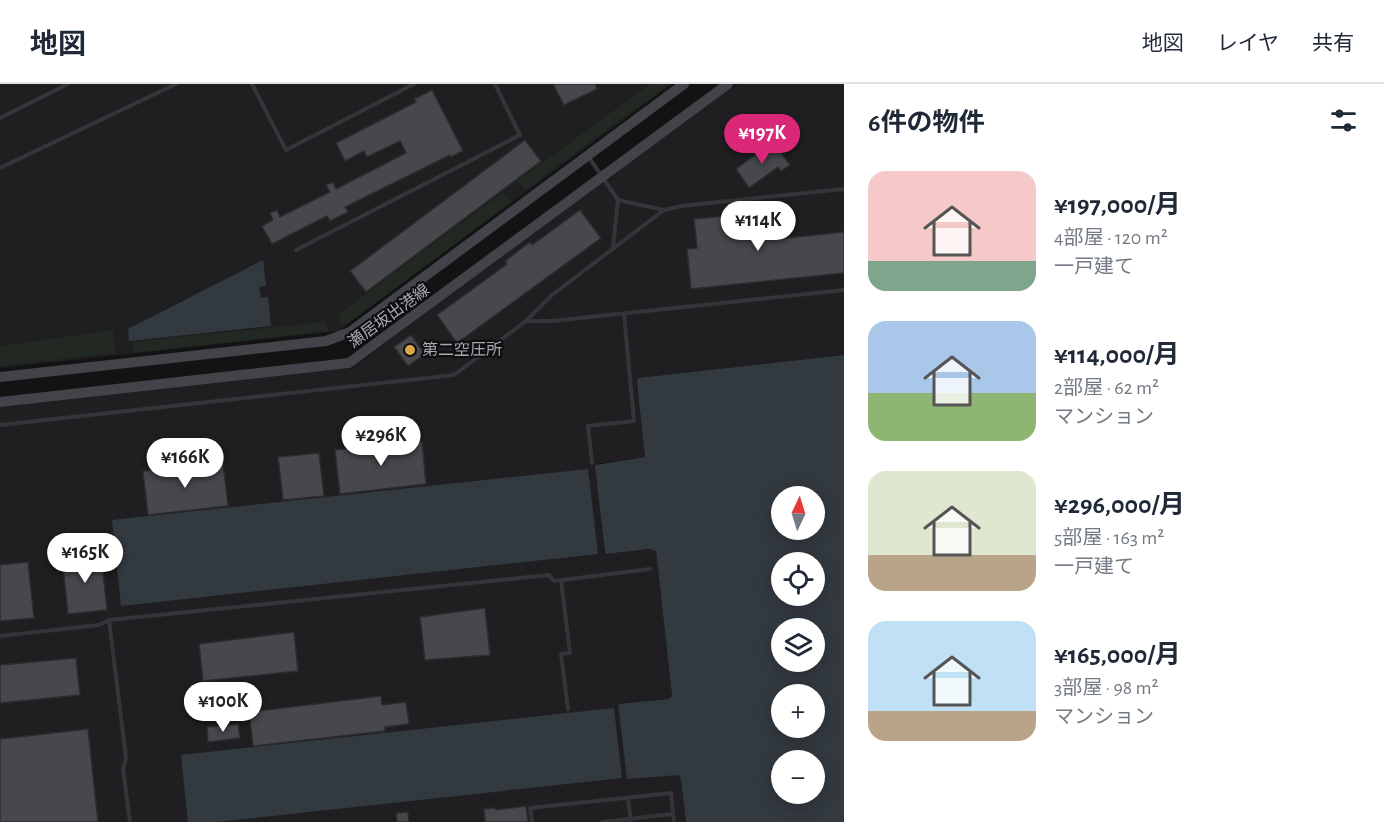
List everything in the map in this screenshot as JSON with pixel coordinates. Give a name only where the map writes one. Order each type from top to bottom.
[{"type":"main road","name":"瀬居坂出港線","points":[[0,377],[326,341],[339,337],[350,332],[684,84]]},
{"type":"main road","name":"瀬居坂出港線","points":[[0,402],[349,363],[728,84]]},
{"type":"lane","points":[[0,118],[68,84]]},
{"type":"lane","points":[[0,168],[176,84]]},
{"type":"lane","points":[[252,84],[285,150],[414,84]]},
{"type":"lane","points":[[296,250],[520,135],[495,84]]},
{"type":"lane","points":[[587,156],[618,200],[613,248]]},
{"type":"lane","points":[[618,200],[664,210],[844,189]]},
{"type":"lane","points":[[0,425],[454,375],[525,321],[552,295],[664,210]]},
{"type":"lane","points":[[525,321],[552,321],[844,290]]},
{"type":"lane","points":[[592,463],[588,426],[634,421],[624,314]]},
{"type":"lane","points":[[0,636],[99,624],[109,620],[549,575],[554,581],[650,569]]},
{"type":"lane","points":[[561,580],[570,653],[561,654],[568,709]]},
{"type":"lane","points":[[109,620],[126,758],[123,769],[130,822]]},
{"type":"lane","points":[[532,822],[530,808],[671,793],[674,822]]},
{"type":"lane","points":[[628,798],[630,820]]},
{"type":"lane","points":[[602,822],[673,814]]},
{"type":"shaded area","points":[[0,84],[672,84],[338,331],[0,368]]},
{"type":"shaded area","points":[[650,84],[664,84],[665,87],[525,190],[518,181]]},
{"type":"shaded area","points":[[737,84],[844,84],[844,355],[638,378],[645,457],[596,464],[604,554],[656,550],[672,696],[668,699],[619,704],[627,779],[679,774],[686,822],[0,822],[0,407],[352,368],[655,141]]},
{"type":"shaded area","points":[[504,192],[511,202],[343,327],[338,315]]},
{"type":"shaded area","points":[[263,260],[266,286],[259,287],[261,298],[268,297],[271,326],[129,341],[128,329]]},
{"type":"shaded area","points":[[325,322],[328,331],[134,353],[132,342]]},
{"type":"shaded area","points":[[113,330],[116,353],[0,366],[0,346]]},
{"type":"shaded area","points":[[844,355],[844,822],[686,822],[679,775],[627,779],[618,704],[668,699],[672,696],[656,551],[650,549],[605,554],[595,465],[645,457],[638,378]]},
{"type":"shaded area","points":[[588,469],[598,554],[121,606],[112,520]]},
{"type":"shaded area","points":[[614,708],[622,778],[216,822],[188,822],[181,755]]},
{"type":"building","points":[[553,84],[595,84],[597,89],[564,105]]},
{"type":"building","points":[[432,90],[463,151],[451,157],[450,155],[345,207],[348,212],[330,221],[327,216],[272,244],[262,226],[273,220],[270,213],[277,210],[280,217],[330,192],[326,185],[333,182],[336,189],[406,153],[400,141],[367,157],[364,151],[345,161],[336,143],[416,102],[414,99]]},
{"type":"building","points":[[525,140],[541,161],[366,292],[350,271]]},
{"type":"building","points":[[773,142],[790,165],[781,171],[778,167],[749,188],[736,169]]},
{"type":"building","points":[[580,210],[601,238],[457,343],[437,315],[507,264],[505,261],[530,242],[532,245]]},
{"type":"building","points":[[774,211],[778,239],[844,232],[844,273],[691,289],[687,249],[697,248],[694,219]]},
{"type":"building","name":"第二空圧所","points":[[411,335],[425,354],[408,366],[394,347]]},
{"type":"building","points":[[422,441],[426,484],[340,494],[335,450]]},
{"type":"building","points":[[319,453],[324,496],[283,500],[278,457]]},
{"type":"building","points":[[223,463],[228,506],[148,515],[143,471]]},
{"type":"building","points":[[101,553],[107,610],[68,614],[62,558]]},
{"type":"building","points":[[28,562],[34,618],[0,621],[0,565]]},
{"type":"building","points":[[485,608],[490,655],[425,660],[420,617]]},
{"type":"building","points":[[294,632],[298,671],[203,681],[199,644]]},
{"type":"building","points":[[76,658],[80,695],[0,703],[0,665]]},
{"type":"building","points":[[381,696],[382,705],[406,702],[409,724],[385,727],[385,731],[253,746],[249,712]]},
{"type":"building","points":[[238,724],[240,738],[208,742],[207,727]]},
{"type":"building","points":[[88,729],[98,822],[0,822],[0,739]]},
{"type":"building","points":[[526,806],[528,822],[485,822],[484,809],[495,808],[496,810]]},
{"type":"building","points":[[408,812],[409,822],[397,822],[396,813]]},
{"type":"place","name":"第二空圧所","points":[[410,350]]}]
